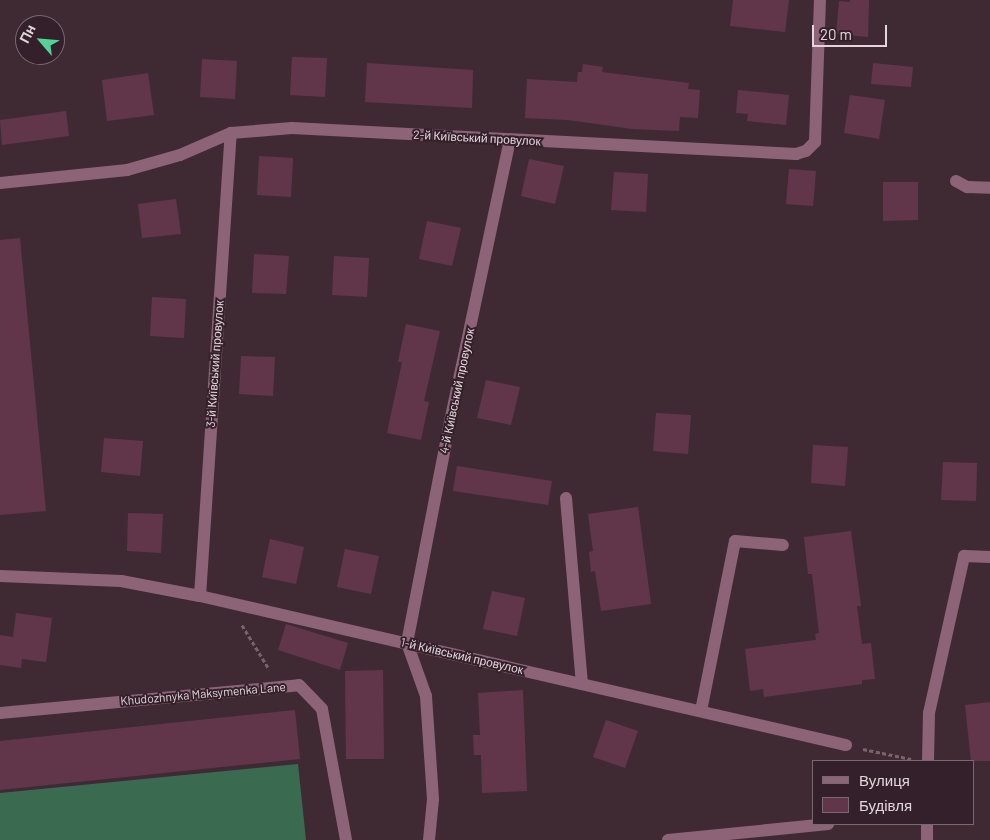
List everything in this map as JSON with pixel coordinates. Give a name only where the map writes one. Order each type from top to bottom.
[{"type":"street","name":"2-й Київський провулок","points":[[0,183],[127,170],[180,155],[231,133],[292,128],[787,155],[806,151],[814,142],[817,123],[820,0]]},
{"type":"street","name":"3-й Київський провулок","points":[[200,596],[231,133]]},
{"type":"street","name":"4-й Київський провулок","points":[[407,643],[451,418],[510,140]]},
{"type":"street","points":[[956,181],[967,186],[990,188]]},
{"type":"street","points":[[566,498],[582,684]]},
{"type":"street","points":[[702,711],[735,541],[783,545]]},
{"type":"street","points":[[928,760],[929,714],[964,556],[990,557]]},
{"type":"street","name":"1-й Київський провулок","points":[[0,576],[121,581],[200,596],[846,745]]},
{"type":"street","points":[[407,643],[426,696],[432,799],[429,840]]},
{"type":"street","name":"Khudozhnyka Maksymenka Lane","points":[[0,713],[299,685],[322,709],[346,840]]},
{"type":"street","points":[[668,840],[818,825]]},
{"type":"street","points":[[927,825],[927,840]]},
{"type":"path","points":[[227,602],[280,686]]},
{"type":"path","points":[[846,745],[916,760]]},
{"type":"green space","points":[[298,764],[306,840],[0,840],[0,793]]},
{"type":"building","points":[[733,0],[789,0],[785,32],[730,26]]},
{"type":"building","points":[[850,0],[869,0],[868,37],[836,34],[839,1],[850,2]]},
{"type":"building","points":[[292,57],[327,58],[325,97],[290,95]]},
{"type":"building","points":[[202,59],[237,61],[235,99],[200,97]]},
{"type":"building","points":[[367,63],[473,70],[472,108],[365,102]]},
{"type":"building","points":[[873,63],[913,67],[911,87],[871,84]]},
{"type":"building","points":[[583,64],[603,67],[602,72],[689,83],[688,89],[700,90],[698,118],[680,117],[679,131],[632,129],[568,120],[525,118],[527,79],[577,82],[578,72],[582,72]]},
{"type":"building","points":[[148,73],[154,115],[107,121],[102,80]]},
{"type":"building","points":[[738,90],[789,95],[786,125],[747,121],[748,114],[736,113]]},
{"type":"building","points":[[850,95],[885,100],[879,139],[844,133]]},
{"type":"building","points":[[66,111],[69,136],[2,145],[0,120]]},
{"type":"building","points":[[259,156],[293,158],[291,197],[257,195]]},
{"type":"building","points":[[529,159],[564,166],[555,204],[521,196]]},
{"type":"building","points":[[789,169],[816,171],[813,206],[786,204]]},
{"type":"building","points":[[614,172],[648,174],[646,212],[611,210]]},
{"type":"building","points":[[883,182],[918,182],[918,220],[883,221]]},
{"type":"building","points":[[176,199],[181,234],[142,238],[138,204]]},
{"type":"building","points":[[427,221],[461,228],[452,266],[419,259]]},
{"type":"building","points":[[20,238],[46,511],[0,515],[0,240]]},
{"type":"building","points":[[254,254],[289,256],[286,294],[252,293]]},
{"type":"building","points":[[334,256],[369,258],[367,297],[332,295]]},
{"type":"building","points":[[152,297],[186,299],[184,338],[150,336]]},
{"type":"building","points":[[406,324],[440,331],[424,401],[429,402],[421,440],[387,433],[402,362],[398,362]]},
{"type":"building","points":[[241,356],[275,357],[273,396],[239,394]]},
{"type":"building","points":[[486,380],[520,387],[511,425],[477,418]]},
{"type":"building","points":[[656,413],[691,415],[688,454],[653,451]]},
{"type":"building","points":[[104,438],[143,441],[140,476],[101,472]]},
{"type":"building","points":[[813,445],[848,447],[845,486],[811,483]]},
{"type":"building","points":[[943,462],[977,463],[976,501],[941,500]]},
{"type":"building","points":[[457,466],[552,481],[548,505],[453,491]]},
{"type":"building","points":[[638,507],[651,604],[601,611],[595,571],[591,572],[589,552],[593,551],[588,514]]},
{"type":"building","points":[[128,513],[163,514],[161,553],[127,551]]},
{"type":"building","points":[[851,531],[861,606],[857,606],[862,644],[871,643],[875,679],[862,680],[862,684],[764,697],[763,689],[750,691],[745,649],[816,640],[815,634],[819,633],[812,574],[808,574],[804,537]]},
{"type":"building","points":[[270,539],[304,547],[296,584],[262,577]]},
{"type":"building","points":[[345,549],[379,556],[371,594],[337,587]]},
{"type":"building","points":[[492,591],[525,598],[517,636],[483,629]]},
{"type":"building","points":[[16,613],[52,618],[46,662],[22,659],[21,668],[0,665],[0,635],[13,637]]},
{"type":"building","points":[[286,624],[348,643],[340,670],[278,650]]},
{"type":"building","points":[[383,670],[384,759],[346,759],[345,671]]},
{"type":"building","points":[[523,690],[527,791],[482,793],[481,755],[474,755],[473,735],[480,735],[478,693]]},
{"type":"building","points":[[990,702],[990,761],[971,760],[965,705]]},
{"type":"building","points":[[295,710],[300,759],[0,790],[0,741]]},
{"type":"building","points":[[606,720],[638,731],[625,768],[593,757]]}]
